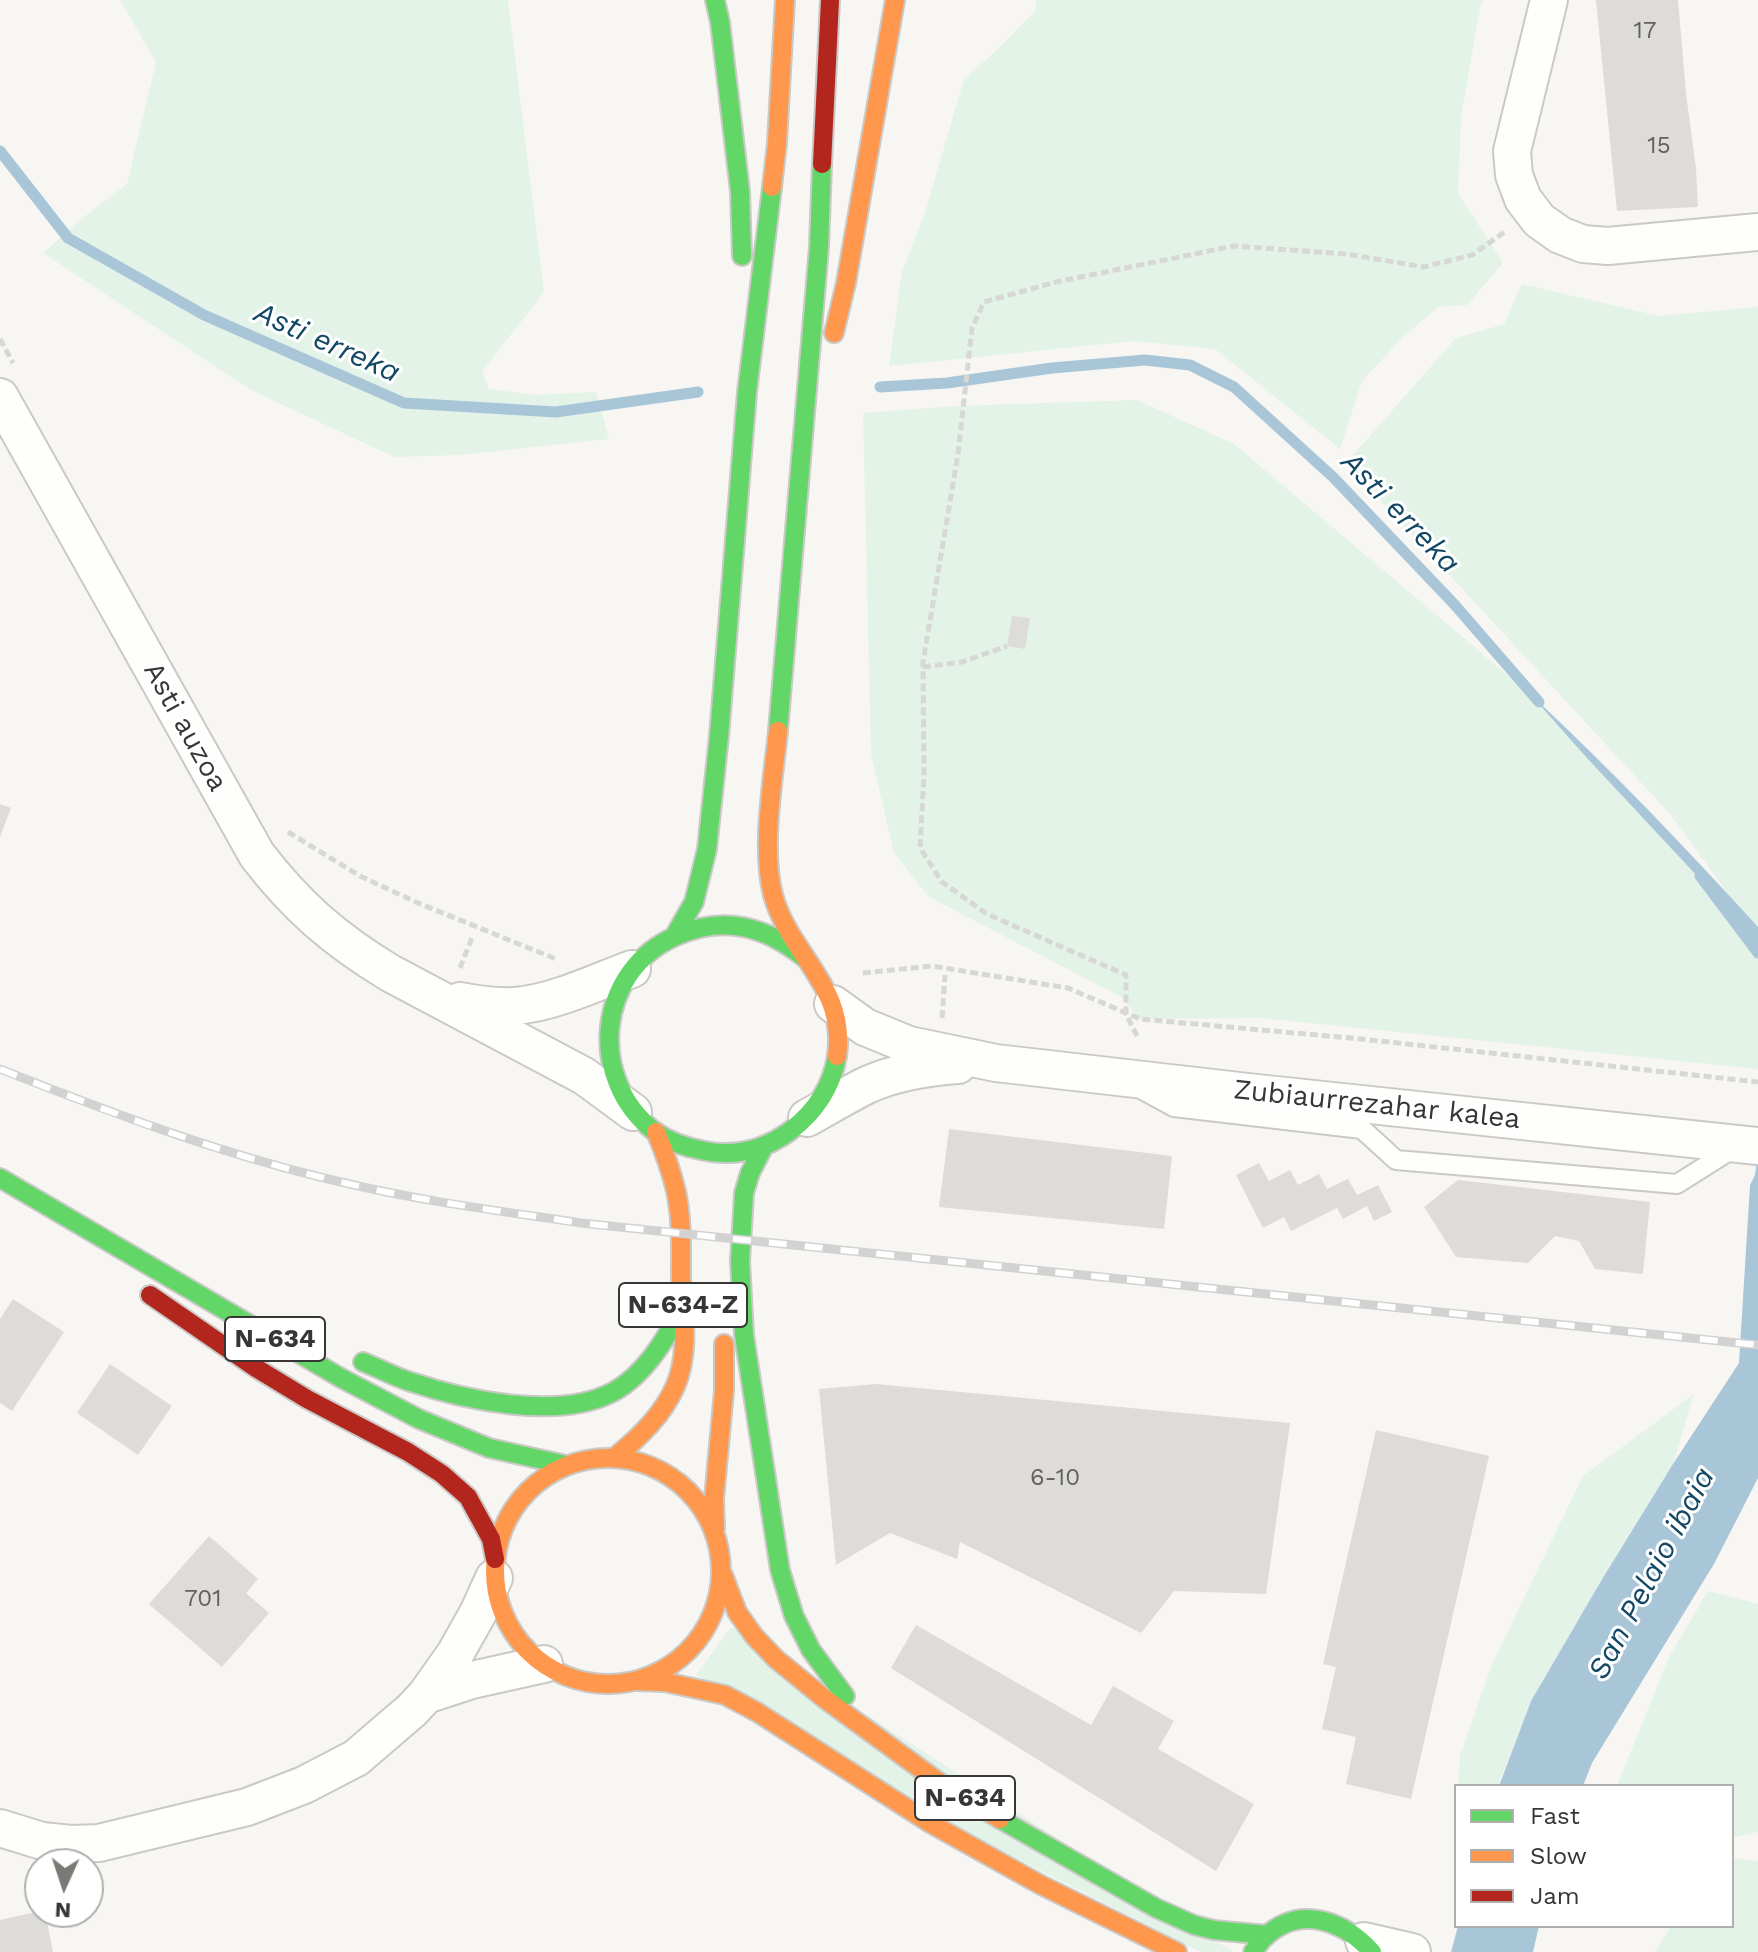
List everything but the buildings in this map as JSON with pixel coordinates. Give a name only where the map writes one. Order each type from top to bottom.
[{"type":"highway","points":[[715,0],[740,191],[747,392]]},
{"type":"highway","points":[[675,935],[694,902],[707,849],[747,392],[777,143],[785,0]]},
{"type":"highway","points":[[805,958],[777,937],[744,926],[708,925],[675,935],[651,950],[632,969],[616,996],[609,1026],[609,1057],[618,1087],[645,1122],[689,1149],[727,1154],[764,1146],[787,1134],[807,1118],[822,1098],[838,1052],[838,1027],[833,1004],[821,979],[789,934],[779,913],[768,879],[767,854],[819,247],[830,0]]},
{"type":"highway","points":[[800,475],[846,283],[896,3]]},
{"type":"highway","name":"N-634-Z","points":[[615,1457],[634,1442],[666,1404],[679,1377],[683,1354],[678,1202],[673,1179],[645,1122]]},
{"type":"highway","points":[[764,1146],[744,1193],[740,1261],[744,1335],[780,1570],[794,1616],[811,1650],[873,1733]]},
{"type":"highway","name":"N-634","points":[[0,1178],[341,1378],[419,1419],[489,1448],[566,1465]]},
{"type":"highway","points":[[0,1185],[78,1244]]},
{"type":"highway","name":"N-634-Z","points":[[724,1284],[732,1229],[744,1193]]},
{"type":"highway","name":"N-634","points":[[138,1287],[256,1368],[307,1399],[408,1452],[442,1474],[468,1497],[491,1539],[502,1611],[519,1641],[544,1664],[565,1676],[588,1683],[665,1682],[725,1695],[757,1712],[930,1823],[1041,1885],[1177,1952]]},
{"type":"highway","points":[[351,1357],[408,1381],[473,1398],[520,1405],[555,1406],[614,1392],[657,1353],[683,1308]]},
{"type":"highway","points":[[248,1323],[286,1328],[299,1333]]},
{"type":"highway","name":"N-634-Z","points":[[715,1529],[714,1499],[724,1391],[724,1325]]},
{"type":"highway","name":"N-634","points":[[494,1568],[502,1529],[517,1502],[539,1480],[566,1465],[590,1458],[615,1457],[647,1463],[675,1478],[699,1501],[715,1529],[723,1575],[716,1611],[697,1642],[669,1667],[636,1681]]},
{"type":"highway","name":"N-634","points":[[723,1575],[737,1612],[776,1659],[940,1783],[1156,1908],[1194,1925],[1214,1930],[1267,1935]]},
{"type":"highway","name":"N-634","points":[[1253,1952],[1267,1935],[1285,1924],[1306,1919],[1327,1920],[1347,1927],[1368,1946]]},
{"type":"street","points":[[1549,0],[1512,151],[1514,175],[1523,199],[1539,220],[1560,235],[1583,244],[1608,246],[1758,232]]},
{"type":"street","name":"Asti auzoa","points":[[10,385],[257,855],[306,912],[335,937],[390,973],[447,984],[482,1005],[523,1005],[560,996],[632,969]]},
{"type":"street","name":"Asti auzoa","points":[[447,984],[584,1076],[645,1122]]},
{"type":"street","name":"Zubiaurrezahar kalea","points":[[833,1004],[865,1027],[909,1045],[996,1063],[1749,1145]]},
{"type":"street","name":"Zubiaurrezahar kalea","points":[[807,1118],[868,1085],[899,1074],[936,1067],[996,1063]]},
{"type":"street","points":[[0,1828],[42,1841],[99,1843],[247,1807],[304,1785],[356,1758],[426,1695],[455,1654],[478,1613],[494,1568]]},
{"type":"street","points":[[426,1695],[472,1680],[544,1664]]},
{"type":"street","points":[[1041,1885],[1101,1932],[1137,1952]]},
{"type":"street","points":[[1368,1946],[1412,1952]]},
{"type":"lane","points":[[814,29],[826,58]]},
{"type":"lane","points":[[1121,1078],[1174,1107],[1362,1129],[1396,1160],[1677,1184],[1749,1145]]},
{"type":"path","points":[[1140,1019],[1137,1036],[1126,1014],[1126,975],[987,914],[942,882],[920,848],[924,775],[923,667],[958,454],[972,328],[984,302],[1056,282],[1234,246],[1346,254],[1424,267],[1472,255],[1508,230]]},
{"type":"path","points":[[0,339],[10,385]]},
{"type":"path","points":[[923,667],[962,662],[1007,646]]},
{"type":"path","points":[[285,831],[360,876],[556,959]]},
{"type":"path","points":[[447,984],[473,935]]},
{"type":"path","points":[[855,974],[932,966],[1068,988],[1140,1019],[1361,1039],[1758,1082]]},
{"type":"path","points":[[942,1019],[945,975]]},
{"type":"green space","points":[[120,0],[508,0],[544,292],[482,372],[489,389],[536,395],[596,392],[609,439],[459,455],[394,457],[251,390],[43,253],[127,184],[156,62]]},
{"type":"green space","points":[[1036,0],[1483,0],[1461,117],[1458,193],[1503,263],[1467,305],[1438,307],[1403,337],[1362,381],[1340,449],[1215,349],[1134,341],[889,366],[902,272],[925,213],[964,79],[1035,11]]},
{"type":"green space","points":[[1522,284],[1659,316],[1758,307],[1758,935],[1671,815],[1346,463],[1456,338],[1504,324]]},
{"type":"green space","points":[[1137,400],[1234,444],[1530,694],[1740,922],[1758,956],[1758,1069],[1261,1018],[1140,1019],[1121,997],[929,897],[894,853],[871,754],[863,413],[956,406]]},
{"type":"green space","points":[[1694,1394],[1673,1464],[1531,1701],[1499,1784],[1458,1784],[1460,1756],[1492,1664],[1583,1476]]},
{"type":"green space","points":[[1708,1591],[1758,1604],[1758,1832],[1734,1838],[1734,1784],[1618,1784],[1668,1659]]},
{"type":"green space","points":[[731,1627],[1233,1952],[1201,1952],[965,1832],[696,1675]]},
{"type":"green space","points":[[1734,1858],[1758,1861],[1758,1952],[1655,1952],[1670,1928],[1734,1928]]},
{"type":"water","points":[[1530,694],[1647,808],[1758,927],[1758,956],[1740,922]]},
{"type":"water","name":"San Pelaio ibaia","points":[[1758,1152],[1758,1478],[1714,1564],[1592,1763],[1584,1784],[1500,1784],[1531,1701],[1673,1464],[1739,1363],[1750,1185],[1755,1175]]},
{"type":"water","points":[[1457,1928],[1539,1928],[1533,1952],[1451,1952]]},
{"type":"waterway","name":"Asti erreka","points":[[0,151],[68,238],[204,315],[404,403],[556,412],[698,392]]},
{"type":"waterway","name":"Asti erreka","points":[[880,387],[947,383],[1052,368],[1145,360],[1190,365],[1234,387],[1333,477],[1454,604],[1539,702]]},
{"type":"waterway","name":"Asti erreka","points":[[1700,876],[1758,953]]},
{"type":"railway","points":[[0,1069],[126,1117],[254,1159],[371,1189],[460,1205],[581,1223],[1758,1345]]},
{"type":"traffic: fast","points":[[715,0],[740,191],[742,256]]},
{"type":"traffic: fast","points":[[778,731],[819,247],[822,164]]},
{"type":"traffic: fast","points":[[675,935],[694,902],[707,849],[747,392],[772,187]]},
{"type":"traffic: fast","points":[[805,958],[759,931],[727,925],[676,936],[649,952],[629,974],[616,999],[610,1027],[610,1056],[618,1084],[632,1109],[660,1135],[699,1150],[739,1152],[770,1143],[807,1116],[827,1088],[837,1056]]},
{"type":"traffic: fast","points":[[764,1146],[744,1193],[740,1261],[744,1335],[780,1570],[794,1616],[811,1650],[845,1696]]},
{"type":"traffic: fast","points":[[0,1178],[341,1378],[419,1419],[489,1448],[566,1465]]},
{"type":"traffic: fast","points":[[363,1362],[408,1381],[483,1400],[539,1406],[591,1401],[624,1385],[645,1366],[683,1308]]},
{"type":"traffic: fast","points":[[1000,1819],[1156,1908],[1194,1925],[1267,1935]]},
{"type":"traffic: fast","points":[[1253,1952],[1278,1927],[1307,1919],[1335,1925],[1361,1941],[1372,1952]]},
{"type":"traffic: slow","points":[[772,187],[785,0]]},
{"type":"traffic: slow","points":[[834,333],[846,283],[895,0]]},
{"type":"traffic: slow","points":[[778,731],[769,814],[768,856],[773,895],[781,917],[826,990],[834,1010],[838,1031],[837,1056]]},
{"type":"traffic: slow","points":[[615,1457],[664,1408],[683,1361],[679,1212],[672,1176],[656,1132]]},
{"type":"traffic: slow","points":[[715,1529],[714,1499],[724,1391],[724,1344]]},
{"type":"traffic: slow","points":[[608,1458],[651,1466],[688,1491],[713,1528],[721,1571],[713,1614],[688,1651],[651,1676],[608,1684],[565,1676],[528,1651],[503,1614],[495,1571],[503,1528],[528,1491],[565,1466],[608,1458]]},
{"type":"traffic: slow","points":[[723,1575],[737,1612],[776,1659],[940,1783],[1000,1819]]},
{"type":"traffic: slow","points":[[636,1681],[665,1682],[725,1695],[757,1712],[930,1823],[1041,1885],[1177,1952]]},
{"type":"traffic: jam","points":[[822,164],[830,0]]},
{"type":"traffic: jam","points":[[150,1295],[256,1368],[442,1474],[468,1497],[491,1539],[495,1559]]}]
